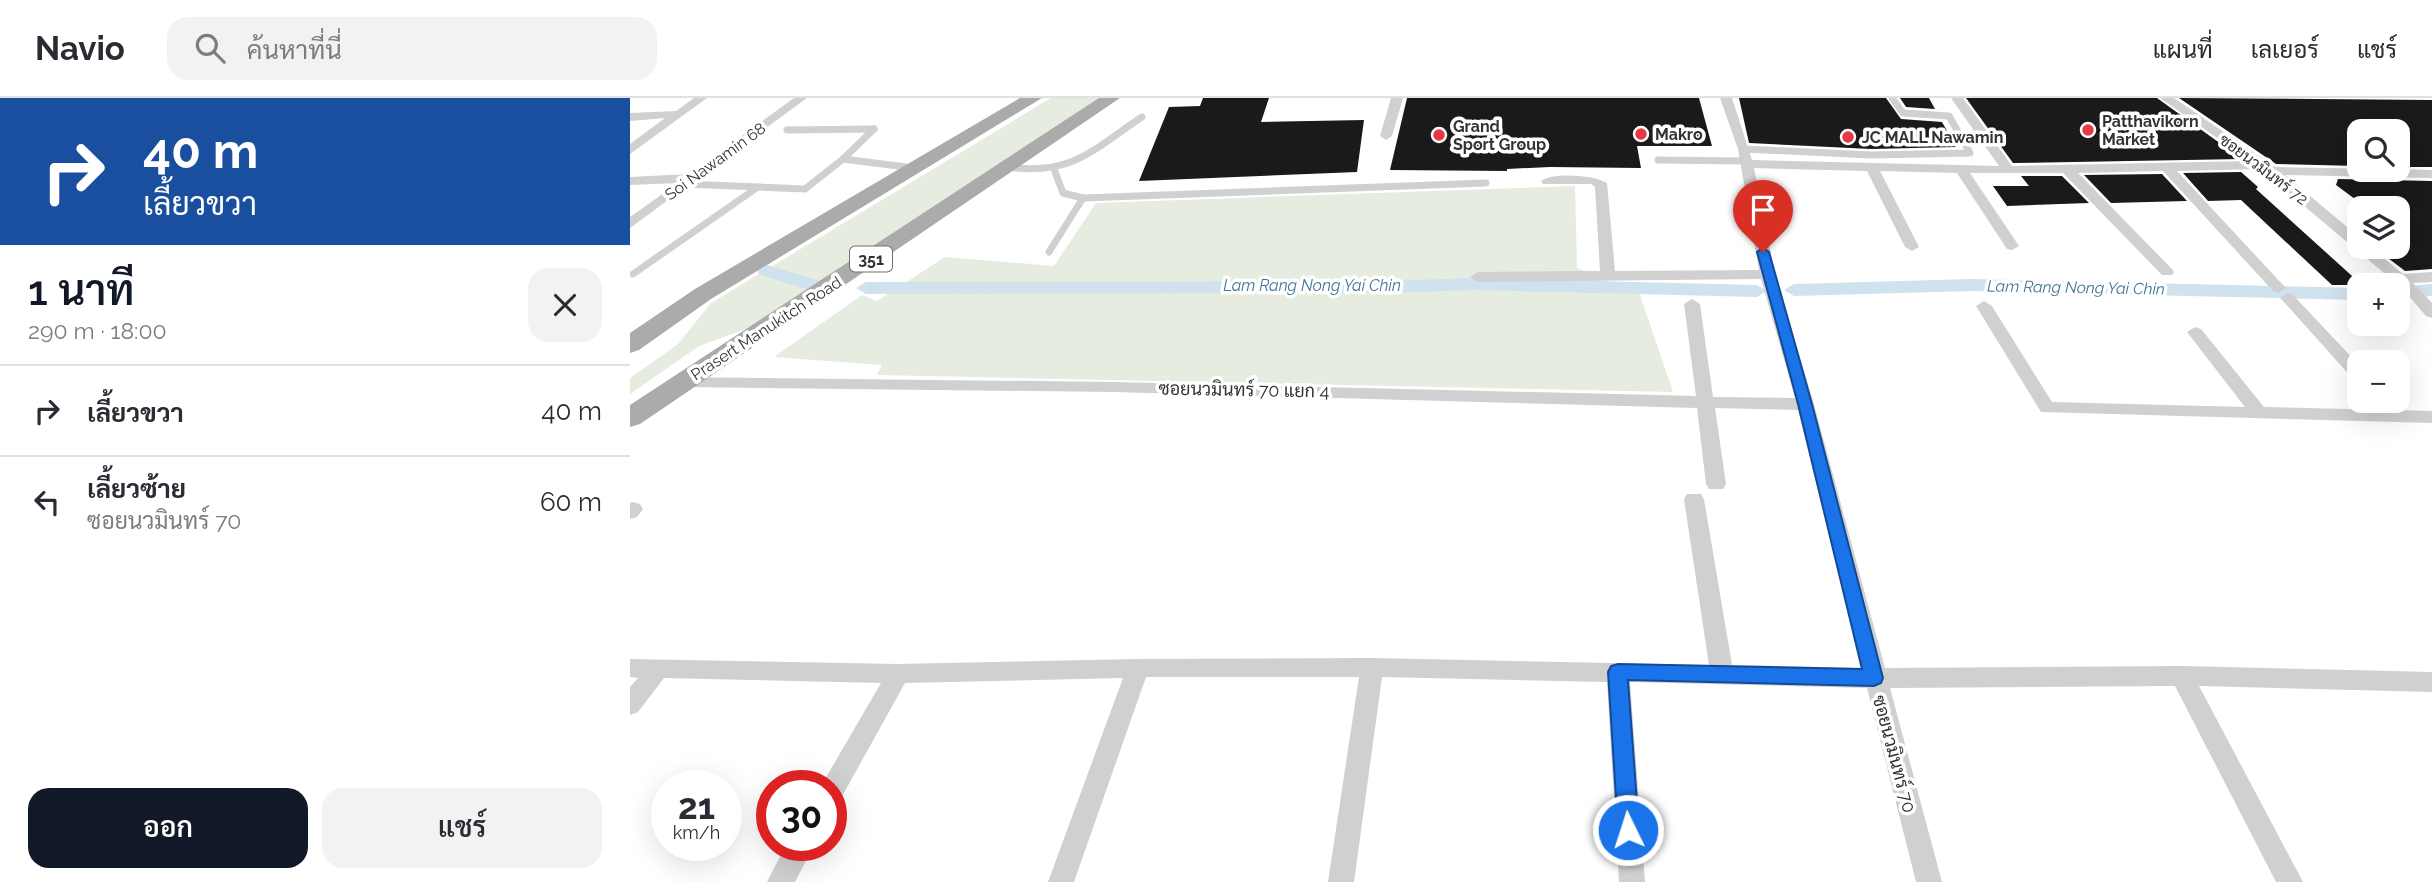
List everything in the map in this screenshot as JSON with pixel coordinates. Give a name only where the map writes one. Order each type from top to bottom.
[{"type":"main road","points":[[630,345],[703,293],[1033,98]]},
{"type":"main road","name":"Prasert Manukitch Road","points":[[630,418],[1111,98]]},
{"type":"street","points":[[630,150],[701,98]]},
{"type":"street","name":"Soi Nawamin 68","points":[[630,224],[801,98]]},
{"type":"street","points":[[1386,135],[1397,98]]},
{"type":"street","name":"ซอยนวมินทร์ 70","points":[[1726,98],[1746,158],[1767,274],[1805,404],[1929,882]]},
{"type":"street","points":[[1957,98],[2008,170]]},
{"type":"street","name":"ซอยนวมินทร์ 72","points":[[2165,98],[2267,168],[2347,235]]},
{"type":"street","points":[[630,117],[680,114]]},
{"type":"street","points":[[1746,158],[1872,168],[2068,170],[2166,166],[2432,174]]},
{"type":"street","points":[[2166,166],[2347,361]]},
{"type":"street","points":[[1872,168],[1912,247]]},
{"type":"street","points":[[1961,169],[2012,246]]},
{"type":"street","points":[[2068,170],[2166,272]]},
{"type":"street","points":[[1548,181],[1594,180],[1602,186],[1608,275]]},
{"type":"street","points":[[630,181],[687,181]]},
{"type":"street","name":"ซอยนวมินทร์ 72","points":[[2375,259],[2392,273]]},
{"type":"street","points":[[1478,277],[1767,274]]},
{"type":"street","points":[[2410,287],[2432,276]]},
{"type":"street","name":"ซอยนวมินทร์ 72","points":[[2410,289],[2432,313]]},
{"type":"street","points":[[1692,304],[1716,484]]},
{"type":"street","points":[[1984,306],[2047,408],[2432,417]]},
{"type":"street","points":[[2195,332],[2259,413]]},
{"type":"street","name":"ซอยนวมินทร์ 70 แยก 4","points":[[683,382],[1127,387],[1805,404]]},
{"type":"street","points":[[2395,413],[2398,416]]},
{"type":"street","points":[[1694,499],[1722,673]]},
{"type":"street","points":[[1341,882],[1372,667]]},
{"type":"street","points":[[630,668],[898,674],[1138,668],[1372,667],[1874,678],[2182,676],[2432,682]]},
{"type":"street","points":[[1061,882],[1138,668]]},
{"type":"street","points":[[630,705],[658,669]]},
{"type":"street","points":[[1618,672],[1632,882]]},
{"type":"street","points":[[843,770],[898,674]]},
{"type":"street","points":[[2182,676],[2290,882]]},
{"type":"street","points":[[780,882],[792,861]]},
{"type":"lane","points":[[1658,160],[1970,153],[1949,116],[1903,113],[1892,98]]},
{"type":"lane","points":[[1008,167],[1054,169],[1074,161],[1142,117]]},
{"type":"lane","points":[[687,181],[805,189],[843,159],[874,129],[787,131]]},
{"type":"lane","points":[[843,159],[914,168]]},
{"type":"lane","points":[[1054,169],[1063,192],[1083,198],[1486,183]]},
{"type":"lane","points":[[633,274],[758,187]]},
{"type":"lane","points":[[1049,252],[1083,198]]},
{"type":"shaded area","points":[[1051,98],[1103,98],[773,319],[699,346],[630,394],[630,378],[678,344],[711,303]]},
{"type":"shaded area","points":[[1575,186],[1577,268],[1640,295],[1673,392],[877,375],[882,365],[774,357],[862,295],[877,301],[945,257],[1054,266],[1096,203]]},
{"type":"building","points":[[1203,98],[1269,98],[1261,122],[1364,120],[1357,172],[1139,181],[1169,107],[1200,106]]},
{"type":"building","points":[[1407,98],[1699,98],[1712,146],[1637,146],[1641,168],[1390,170]]},
{"type":"building","name":"JC MALL Nawamin","points":[[1739,98],[1886,98],[1901,119],[1942,122],[1956,147],[1871,149],[1749,143]]},
{"type":"building","points":[[1900,98],[1929,98],[1935,109],[1906,107]]},
{"type":"building","name":"Patthavikorn Market","points":[[1966,98],[2157,98],[2242,159],[2013,163]]},
{"type":"building","name":"Patthavikorn Market","points":[[2179,98],[2432,100],[2432,167],[2410,167],[2410,119],[2347,119],[2347,166],[2276,164]]},
{"type":"building","points":[[2241,172],[2258,187],[2256,189],[2349,273],[2347,285],[2332,285],[2241,200],[2208,201],[2183,173]]},
{"type":"building","points":[[2162,174],[2187,201],[2111,203],[2084,175]]},
{"type":"building","points":[[2021,176],[2062,176],[2089,203],[2007,206],[1993,186],[2029,186]]},
{"type":"building","points":[[2338,179],[2347,179],[2347,182],[2432,181],[2432,269],[2405,271],[2389,259],[2410,259],[2410,196],[2351,196],[2336,185]]},
{"type":"waterway","name":"Lam Rang Nong Yai Chin","points":[[767,271],[816,286]]},
{"type":"waterway","name":"Lam Rang Nong Yai Chin","points":[[866,288],[1378,287],[1476,284],[1757,291]]},
{"type":"waterway","name":"Lam Rang Nong Yai Chin","points":[[1794,290],[1973,285],[2347,294]]},
{"type":"waterway","name":"Lam Rang Nong Yai Chin","points":[[2410,292],[2432,290]]},
{"type":"place","name":"Patthavikorn Market","points":[[2088,130]]},
{"type":"place","name":"Makro","points":[[1641,134]]},
{"type":"place","name":"Grand Sport Group","points":[[1439,135]]},
{"type":"place","name":"JC MALL Nawamin","points":[[1848,137]]},
{"type":"route","points":[[1628,830],[1618,672],[1874,678],[1805,404],[1763,252]]}]
